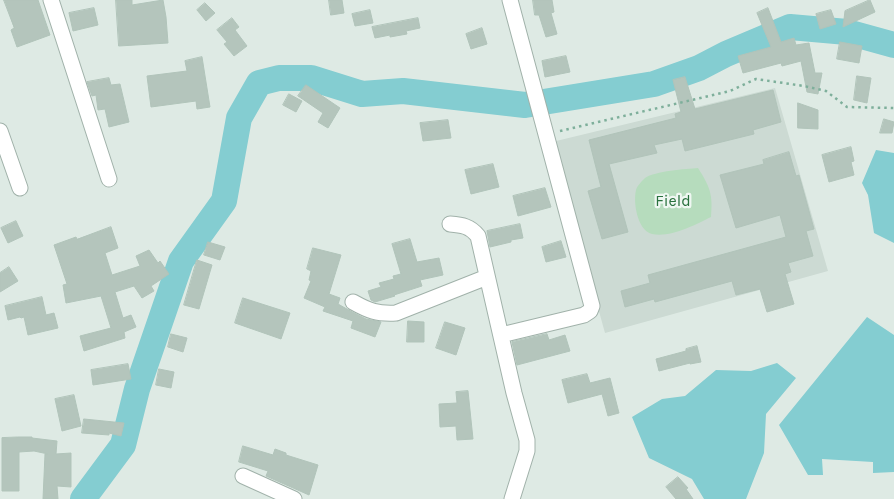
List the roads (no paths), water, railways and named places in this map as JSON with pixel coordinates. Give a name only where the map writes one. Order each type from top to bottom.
[{"type":"street","points":[[51,0],[109,179]]},
{"type":"street","points":[[502,335],[584,316],[590,311],[592,306],[510,0]]},
{"type":"street","points":[[0,131],[20,188]]},
{"type":"street","points":[[450,224],[467,226],[478,236],[514,393],[527,440],[527,451],[512,499]]},
{"type":"street","points":[[353,302],[370,311],[382,314],[396,312],[488,277]]},
{"type":"street","points":[[243,476],[294,499]]},
{"type":"water","points":[[876,150],[894,153],[894,243],[874,233],[868,195],[862,183]]},
{"type":"water","points":[[867,317],[894,335],[894,472],[873,473],[873,462],[822,459],[823,475],[808,475],[779,425]]},
{"type":"water","points":[[777,363],[796,378],[766,414],[764,453],[746,499],[704,499],[692,479],[649,458],[632,417],[662,399],[685,396],[716,370],[751,371]]},
{"type":"waterway","points":[[83,499],[123,445],[137,389],[181,261],[224,201],[239,118],[259,83],[279,78],[311,78],[362,94],[403,91],[525,105],[654,84],[699,68],[726,54],[790,27],[847,32],[894,45]]},
{"type":"park label","name":"Field","points":[[673,201]]}]
